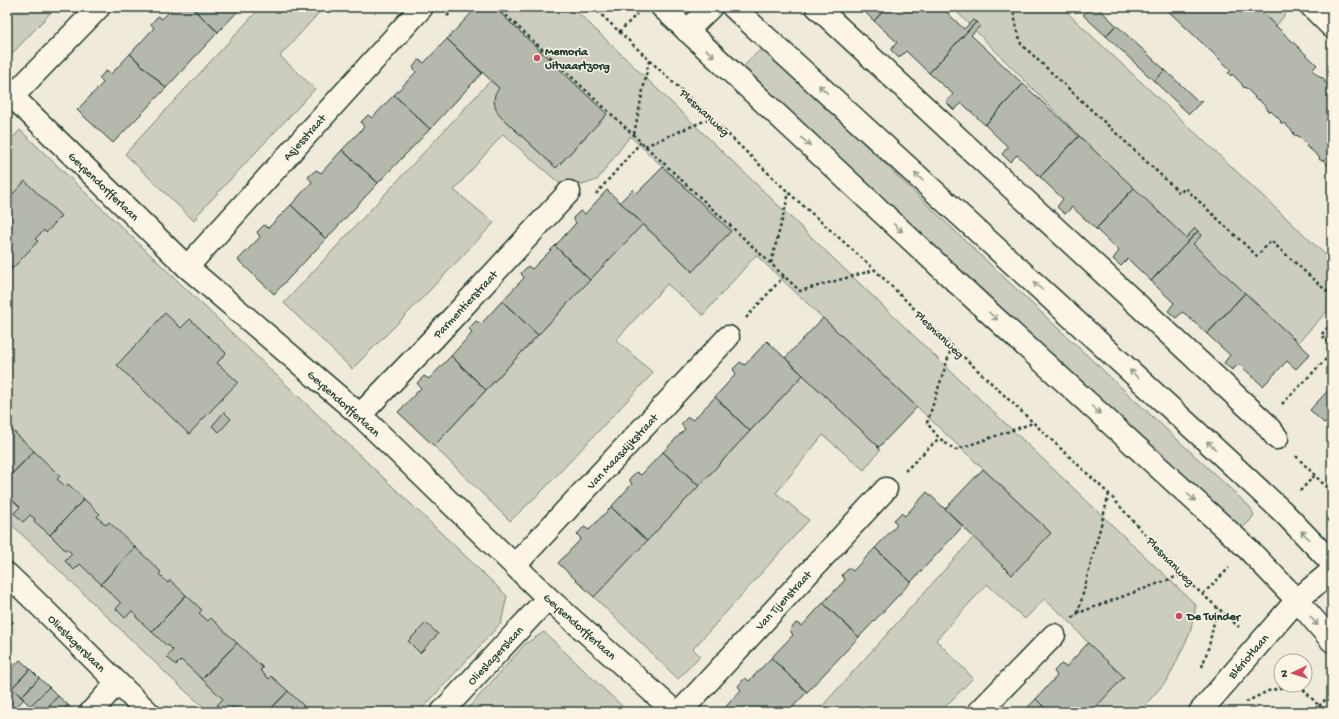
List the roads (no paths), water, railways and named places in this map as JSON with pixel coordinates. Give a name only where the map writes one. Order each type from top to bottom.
[{"type":"street","points":[[10,99],[99,7]]},
{"type":"street","name":"Asjesstraat","points":[[187,267],[422,7]]},
{"type":"street","points":[[662,7],[976,301],[1248,549],[1297,600],[1332,641]]},
{"type":"street","points":[[687,31],[711,7]]},
{"type":"street","points":[[733,7],[1212,446],[1283,512],[1332,563]]},
{"type":"street","points":[[817,7],[1270,430]]},
{"type":"street","points":[[1312,7],[1332,27]]},
{"type":"street","name":"Geysendorfferlaan","points":[[10,99],[187,267],[360,415],[548,598],[675,712]]},
{"type":"street","name":"Parmentierstraat","points":[[360,415],[434,338],[569,192]]},
{"type":"street","name":"Van Maasdijkstraat","points":[[515,565],[728,337]]},
{"type":"street","name":"Van Tijenstraat","points":[[680,712],[886,489]]},
{"type":"street","name":"Blériotlaan","points":[[1200,712],[1297,600],[1332,571]]},
{"type":"street","name":"Olieslagerslaan","points":[[7,574],[148,712]]},
{"type":"street","name":"Olieslagerslaan","points":[[442,712],[548,598]]},
{"type":"street","points":[[979,712],[1054,635]]},
{"type":"street","points":[[91,712],[118,683]]},
{"type":"place","name":"Memoria Uitvaartzorg","points":[[537,58]]},
{"type":"place","name":"De Tuinder","points":[[1179,616]]}]
